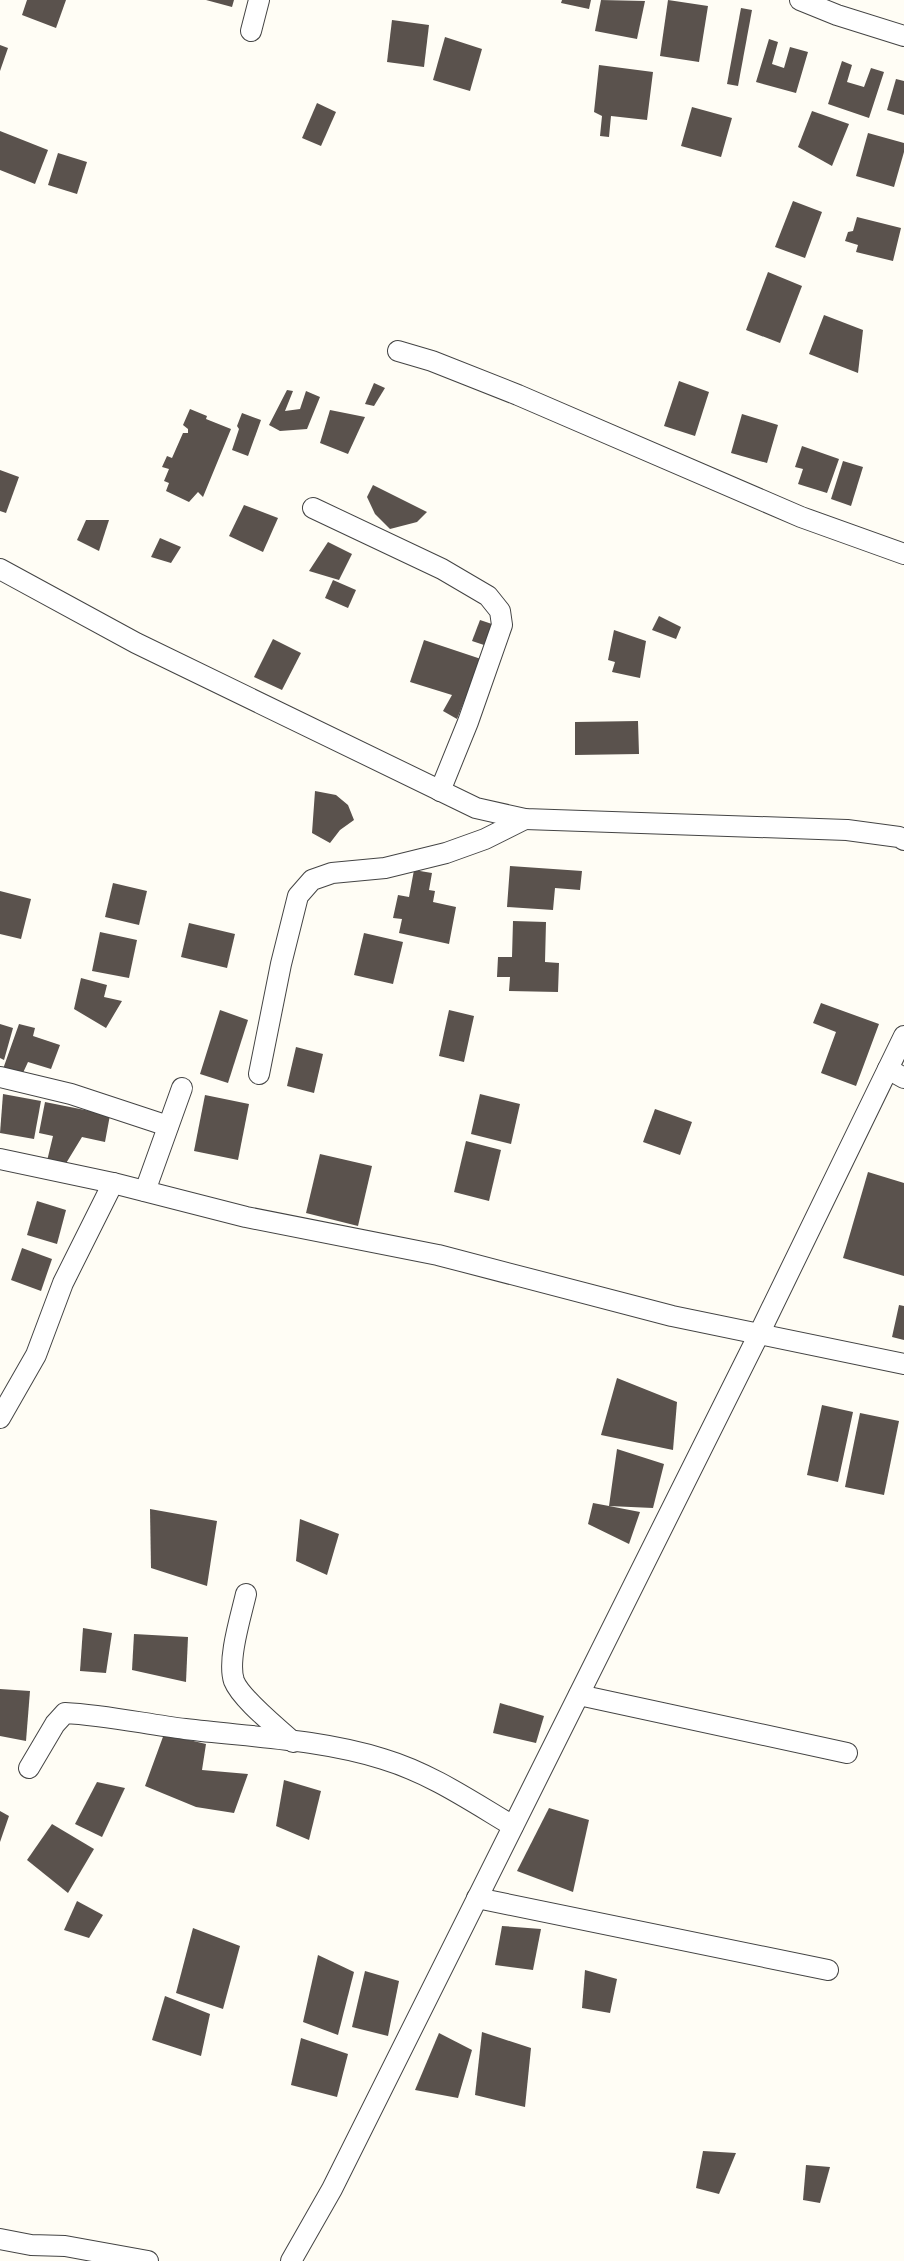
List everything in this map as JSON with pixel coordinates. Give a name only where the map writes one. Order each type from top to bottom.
[{"type":"street","points":[[251,32],[259,0]]},
{"type":"street","points":[[800,0],[837,15],[904,36]]},
{"type":"street","points":[[398,351],[432,361],[510,391],[801,516],[904,554]]},
{"type":"street","points":[[312,508],[442,569],[488,596],[500,611],[502,625],[468,722],[440,791]]},
{"type":"street","points":[[0,569],[136,644],[476,808],[525,819],[847,830],[899,836],[904,840]]},
{"type":"street","points":[[259,1074],[281,964],[298,896],[312,880],[332,873],[385,868],[446,853],[485,839],[525,819]]},
{"type":"street","points":[[291,2261],[332,2189],[759,1334],[896,1074],[904,1036]]},
{"type":"street","points":[[0,1078],[71,1094],[168,1126]]},
{"type":"street","points":[[145,1191],[182,1088]]},
{"type":"street","points":[[0,1159],[113,1183],[246,1217],[438,1255],[672,1316],[904,1364]]},
{"type":"street","points":[[0,1418],[36,1355],[63,1283],[113,1183]]},
{"type":"street","points":[[246,1594],[232,1661],[234,1681],[251,1704],[293,1742]]},
{"type":"street","points":[[578,1695],[847,1753]]},
{"type":"street","points":[[28,1768],[55,1724],[65,1713],[339,1747],[384,1759],[439,1782],[513,1826]]},
{"type":"street","points":[[478,1898],[828,1970]]},
{"type":"street","points":[[0,2239],[31,2245],[65,2246],[148,2261]]},
{"type":"building","points":[[27,0],[66,0],[56,28],[22,15]]},
{"type":"building","points":[[206,0],[234,0],[232,7]]},
{"type":"building","points":[[562,0],[591,0],[589,9],[561,3]]},
{"type":"building","points":[[601,0],[645,1],[637,39],[595,31]]},
{"type":"building","points":[[668,0],[708,6],[699,62],[660,56]]},
{"type":"building","points":[[741,8],[752,10],[738,86],[727,84]]},
{"type":"building","points":[[392,20],[429,25],[424,67],[387,62]]},
{"type":"building","points":[[445,37],[482,49],[470,91],[433,80]]},
{"type":"building","points":[[769,39],[778,42],[772,64],[784,68],[790,47],[808,52],[796,93],[756,82]]},
{"type":"building","points":[[0,45],[8,48],[0,71]]},
{"type":"building","points":[[842,61],[852,65],[847,82],[864,87],[871,68],[884,72],[869,118],[828,104]]},
{"type":"building","points":[[599,65],[653,72],[647,120],[611,116],[609,137],[600,136],[602,116],[594,112]]},
{"type":"building","points":[[896,79],[904,81],[904,115],[887,110]]},
{"type":"building","points":[[317,103],[336,112],[321,146],[302,138]]},
{"type":"building","points":[[692,107],[732,118],[721,157],[681,146]]},
{"type":"building","points":[[812,111],[849,124],[832,166],[798,147]]},
{"type":"building","points":[[0,131],[48,150],[35,184],[0,170]]},
{"type":"building","points":[[868,133],[904,143],[904,152],[894,187],[856,176]]},
{"type":"building","points":[[58,153],[87,162],[77,194],[48,185]]},
{"type":"building","points":[[793,201],[822,212],[805,258],[775,247]]},
{"type":"building","points":[[857,217],[901,228],[893,261],[856,252],[858,245],[845,241],[848,232],[853,231]]},
{"type":"building","points":[[768,272],[802,286],[780,343],[746,330]]},
{"type":"building","points":[[824,315],[863,330],[858,373],[809,354]]},
{"type":"building","points":[[679,381],[709,392],[695,436],[664,426]]},
{"type":"building","points":[[374,383],[385,388],[374,406],[365,404]]},
{"type":"building","points":[[287,390],[293,391],[285,411],[300,409],[306,391],[320,397],[307,429],[280,431],[269,425]]},
{"type":"building","points":[[190,409],[207,416],[206,419],[231,429],[203,497],[198,492],[189,502],[166,491],[169,483],[164,481],[169,469],[162,467],[167,456],[172,458],[183,433],[188,433],[188,429],[183,425]]},
{"type":"building","points":[[330,410],[365,417],[348,454],[320,443]]},
{"type":"building","points":[[242,413],[261,420],[248,456],[232,450]]},
{"type":"building","points":[[742,414],[778,425],[767,463],[731,453]]},
{"type":"building","points":[[802,446],[839,459],[827,493],[798,484],[803,469],[795,467]]},
{"type":"building","points":[[843,461],[863,467],[851,506],[831,499]]},
{"type":"building","points":[[0,470],[19,477],[6,513],[0,511]]},
{"type":"building","points":[[373,485],[427,512],[417,522],[390,529],[375,514],[367,497]]},
{"type":"building","points":[[244,505],[278,518],[263,552],[229,536]]},
{"type":"building","points":[[86,520],[109,520],[99,551],[77,540]]},
{"type":"building","points":[[160,538],[181,547],[171,563],[151,557]]},
{"type":"building","points":[[328,542],[352,554],[339,580],[309,571]]},
{"type":"building","points":[[333,580],[356,590],[348,608],[325,598]]},
{"type":"building","points":[[659,616],[681,627],[676,639],[652,630]]},
{"type":"building","points":[[480,620],[495,625],[487,646],[472,641]]},
{"type":"building","points":[[614,630],[646,641],[640,678],[612,672],[615,662],[608,660]]},
{"type":"building","points":[[273,639],[301,653],[282,690],[254,677]]},
{"type":"building","points":[[424,640],[481,659],[457,719],[443,711],[452,695],[410,682]]},
{"type":"building","points":[[638,721],[639,754],[575,755],[575,722]]},
{"type":"building","points":[[315,791],[336,795],[348,805],[354,820],[340,830],[330,843],[312,833]]},
{"type":"building","points":[[510,866],[582,871],[580,890],[555,888],[553,910],[507,907]]},
{"type":"building","points":[[414,870],[432,873],[429,890],[435,891],[433,902],[456,907],[449,944],[399,933],[402,919],[393,918],[398,895],[409,897]]},
{"type":"building","points":[[113,883],[147,891],[139,925],[105,917]]},
{"type":"building","points":[[0,891],[31,899],[21,939],[0,934]]},
{"type":"building","points":[[513,921],[546,922],[545,962],[559,963],[558,992],[509,991],[510,977],[497,977],[498,957],[512,957]]},
{"type":"building","points":[[189,923],[235,934],[227,968],[181,957]]},
{"type":"building","points":[[100,932],[137,940],[129,978],[92,971]]},
{"type":"building","points":[[364,933],[403,942],[393,984],[354,975]]},
{"type":"building","points":[[81,978],[107,985],[104,997],[122,1001],[106,1028],[74,1009]]},
{"type":"building","points":[[821,1003],[879,1024],[856,1086],[821,1073],[836,1032],[813,1023]]},
{"type":"building","points":[[220,1010],[248,1020],[228,1083],[200,1074]]},
{"type":"building","points":[[449,1010],[474,1016],[464,1062],[439,1056]]},
{"type":"building","points":[[0,1024],[13,1028],[4,1060],[0,1058]]},
{"type":"building","points":[[19,1024],[35,1028],[33,1036],[60,1045],[51,1069],[28,1062],[22,1075],[3,1069]]},
{"type":"building","points":[[296,1047],[323,1054],[314,1093],[287,1086]]},
{"type":"building","points":[[3,1094],[41,1101],[34,1139],[0,1133]]},
{"type":"building","points":[[480,1094],[520,1104],[511,1144],[471,1134]]},
{"type":"building","points":[[205,1095],[249,1104],[238,1160],[194,1151]]},
{"type":"building","points":[[45,1102],[110,1115],[105,1142],[82,1137],[65,1165],[47,1161],[53,1136],[39,1133]]},
{"type":"building","points":[[655,1109],[692,1122],[680,1155],[643,1142]]},
{"type":"building","points":[[466,1141],[501,1150],[489,1201],[454,1192]]},
{"type":"building","points":[[320,1154],[372,1166],[358,1226],[306,1213]]},
{"type":"building","points":[[868,1172],[904,1183],[904,1276],[843,1258]]},
{"type":"building","points":[[37,1201],[66,1210],[57,1244],[27,1235]]},
{"type":"building","points":[[22,1248],[52,1259],[41,1291],[11,1280]]},
{"type":"building","points":[[899,1305],[904,1306],[904,1340],[892,1337]]},
{"type":"building","points":[[617,1378],[677,1402],[673,1450],[601,1435]]},
{"type":"building","points":[[822,1405],[853,1412],[838,1482],[807,1475]]},
{"type":"building","points":[[860,1413],[899,1421],[884,1495],[845,1487]]},
{"type":"building","points":[[617,1449],[664,1464],[653,1508],[609,1506]]},
{"type":"building","points":[[593,1503],[640,1512],[629,1544],[588,1524]]},
{"type":"building","points":[[150,1509],[217,1521],[207,1586],[151,1568]]},
{"type":"building","points":[[300,1519],[339,1534],[327,1575],[296,1561]]},
{"type":"building","points":[[83,1628],[112,1633],[106,1673],[80,1671]]},
{"type":"building","points":[[134,1634],[188,1637],[186,1682],[132,1670]]},
{"type":"building","points":[[0,1689],[30,1691],[26,1741],[0,1736]]},
{"type":"building","points":[[500,1703],[544,1716],[536,1743],[493,1733]]},
{"type":"building","points":[[164,1734],[206,1744],[202,1770],[248,1774],[234,1813],[196,1807],[145,1786]]},
{"type":"building","points":[[284,1780],[321,1791],[309,1840],[276,1826]]},
{"type":"building","points":[[97,1782],[125,1788],[102,1837],[75,1824]]},
{"type":"building","points":[[549,1808],[589,1820],[573,1892],[517,1871]]},
{"type":"building","points":[[0,1811],[9,1816],[0,1842]]},
{"type":"building","points":[[52,1824],[94,1849],[68,1893],[27,1860]]},
{"type":"building","points":[[77,1901],[103,1915],[89,1938],[64,1930]]},
{"type":"building","points":[[502,1926],[541,1929],[533,1970],[495,1965]]},
{"type":"building","points":[[193,1928],[240,1946],[223,2009],[176,1993]]},
{"type":"building","points":[[318,1955],[354,1972],[338,2035],[303,2022]]},
{"type":"building","points":[[585,1970],[617,1979],[610,2013],[582,2008]]},
{"type":"building","points":[[365,1971],[399,1981],[388,2036],[352,2027]]},
{"type":"building","points":[[165,1996],[210,2014],[201,2056],[152,2040]]},
{"type":"building","points":[[482,2032],[531,2048],[525,2107],[475,2095]]},
{"type":"building","points":[[439,2033],[472,2050],[458,2098],[415,2090]]},
{"type":"building","points":[[301,2038],[348,2054],[337,2097],[291,2085]]},
{"type":"building","points":[[703,2151],[736,2153],[719,2194],[696,2188]]},
{"type":"building","points":[[806,2165],[830,2167],[820,2203],[803,2200]]}]
